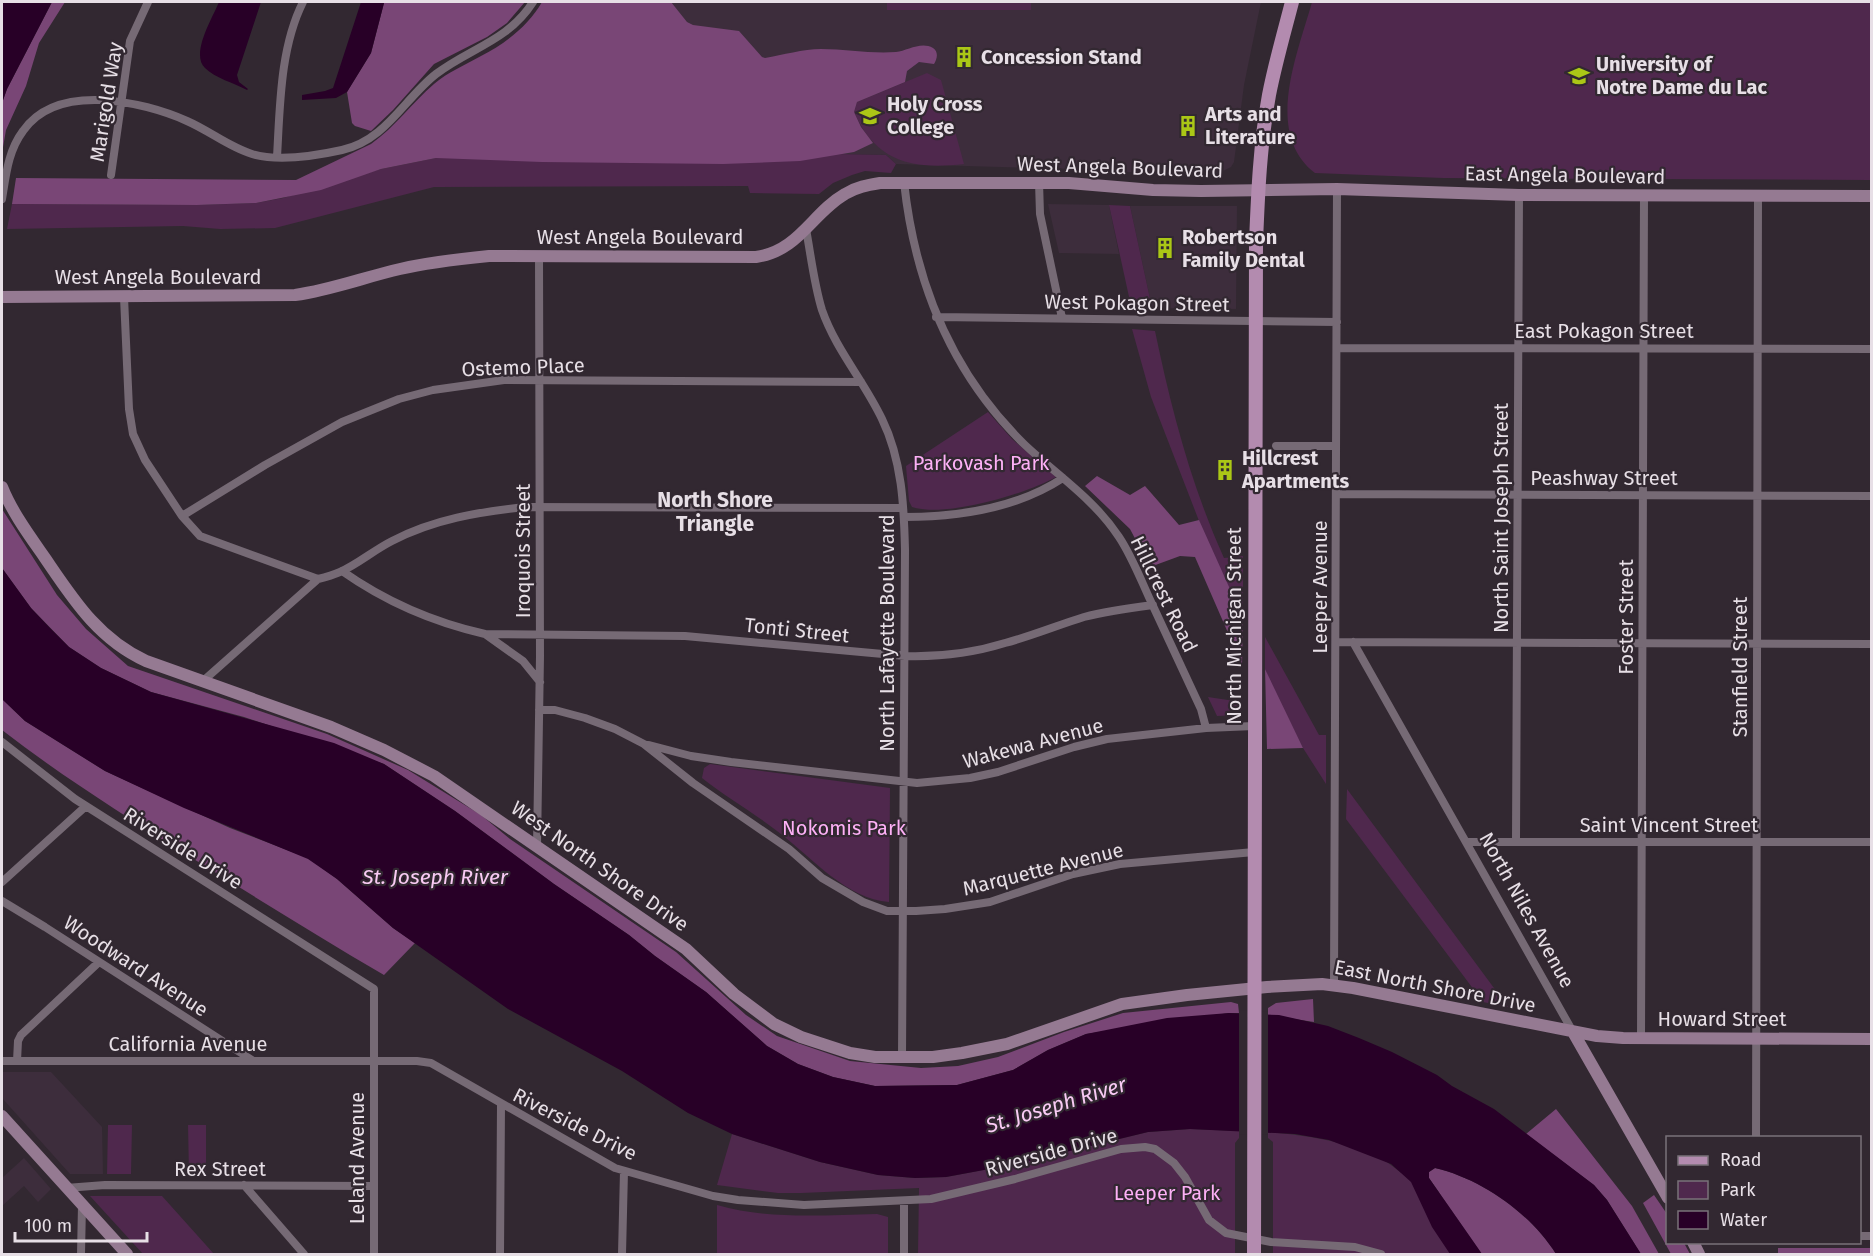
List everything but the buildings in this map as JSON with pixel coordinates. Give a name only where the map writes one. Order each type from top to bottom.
[{"type":"main road","name":"North Michigan Street","points":[[1254,1254],[1255,321],[1258,189],[1269,96],[1292,2]]},
{"type":"street","name":"Marigold Way","points":[[111,175],[130,41],[148,2]]},
{"type":"street","points":[[277,157],[281,77],[303,2]]},
{"type":"street","points":[[2,199],[9,161],[14,146],[27,124],[50,108],[67,102],[84,100],[121,103],[171,115],[254,155],[303,156],[343,150],[371,138],[389,124],[429,80],[505,33],[523,16],[533,2]]},
{"type":"street","name":"West Angela Boulevard","points":[[2,297],[295,295],[315,292],[399,269],[489,256],[756,257],[779,251],[837,200],[856,188],[868,185],[904,182],[1039,182],[1153,190],[1258,189]]},
{"type":"street","name":"Hillcrest Road","points":[[904,182],[920,268],[936,317],[956,356],[992,410],[1040,459],[1099,510],[1119,537],[1135,565],[1201,710],[1206,728]]},
{"type":"street","points":[[1039,182],[1040,214],[1062,318]]},
{"type":"street","name":"East Angela Boulevard","points":[[1258,189],[1337,189],[1519,195],[1872,196]]},
{"type":"street","name":"Leeper Avenue","points":[[1334,984],[1337,189]]},
{"type":"street","name":"North Saint Joseph Street","points":[[1516,841],[1519,195]]},
{"type":"street","name":"Foster Street","points":[[1641,1038],[1644,196]]},
{"type":"street","name":"Stanfield Street","points":[[1756,1136],[1758,196]]},
{"type":"street","name":"North Lafayette Boulevard","points":[[806,229],[822,310],[841,351],[884,421],[898,466],[904,513],[902,1057]]},
{"type":"street","name":"Iroquois Street","points":[[537,846],[540,682],[540,256]]},
{"type":"street","points":[[124,297],[129,409],[133,434],[145,460],[182,516],[200,536],[318,579]]},
{"type":"street","name":"West Pokagon Street","points":[[936,317],[1337,322]]},
{"type":"street","name":"East Pokagon Street","points":[[1337,348],[1872,349]]},
{"type":"street","name":"Ostemo Place","points":[[182,516],[190,509],[342,422],[421,392],[504,380],[861,382]]},
{"type":"street","points":[[1276,446],[1336,446]]},
{"type":"street","points":[[203,681],[318,579],[342,572],[391,541],[424,526],[472,514],[540,507],[904,513],[939,517],[990,508],[1044,489],[1063,478]]},
{"type":"street","name":"West North Shore Drive","points":[[2,487],[30,537],[74,600],[102,633],[136,657],[330,727],[384,750],[452,788],[686,949],[734,994],[774,1024],[801,1037],[850,1053],[875,1057],[933,1057],[999,1046],[1122,1004],[1187,994],[1253,988]]},
{"type":"street","name":"Peashway Street","points":[[1336,494],[1872,496]]},
{"type":"street","points":[[342,572],[375,593],[430,619],[485,634],[540,635]]},
{"type":"street","name":"Tonti Street","points":[[540,635],[685,636],[904,656],[937,656],[1004,644],[1087,616],[1153,605]]},
{"type":"street","points":[[485,634],[524,661],[540,682]]},
{"type":"street","points":[[1336,642],[1872,644]]},
{"type":"street","name":"North Niles Avenue","points":[[1353,642],[1666,1195]]},
{"type":"street","name":"Marquette Avenue","points":[[539,710],[555,710],[585,718],[615,729],[644,744],[693,783],[778,840],[842,892],[887,911],[945,909],[990,902],[1073,874],[1120,864],[1254,852]]},
{"type":"street","name":"Wakewa Avenue","points":[[644,744],[691,756],[731,762],[904,783],[941,782],[988,774],[1107,739],[1206,728],[1254,726]]},
{"type":"street","name":"Riverside Drive","points":[[2,742],[86,806],[374,989],[374,1061],[417,1061],[430,1064],[624,1171],[738,1200],[804,1205],[904,1202],[965,1192],[1121,1149],[1145,1147],[1155,1149],[1174,1163],[1185,1177],[1204,1213],[1216,1227],[1226,1233],[1271,1242],[1355,1247],[1381,1254]]},
{"type":"street","points":[[2,882],[86,806]]},
{"type":"street","name":"Saint Vincent Street","points":[[1466,842],[1872,842]]},
{"type":"street","name":"Woodward Avenue","points":[[2,901],[252,1060]]},
{"type":"street","points":[[17,1061],[18,1041],[21,1035],[99,962]]},
{"type":"street","name":"East North Shore Drive","points":[[1253,988],[1334,984],[1573,1032]]},
{"type":"street","name":"Howard Street","points":[[1573,1032],[1597,1036],[1641,1038],[1872,1039]]},
{"type":"street","name":"California Avenue","points":[[2,1061],[374,1061]]},
{"type":"street","name":"Leland Avenue","points":[[374,1061],[374,1254]]},
{"type":"street","points":[[500,1254],[501,1105]]},
{"type":"street","points":[[2,1116],[127,1254]]},
{"type":"street","points":[[622,1254],[624,1171]]},
{"type":"street","name":"Rex Street","points":[[66,1188],[105,1185],[374,1185]]},
{"type":"street","points":[[244,1185],[304,1254]]},
{"type":"street","points":[[904,1202],[904,1254]]},
{"type":"street","points":[[81,1254],[82,1205]]},
{"type":"shaded area","points":[[52,2],[65,2],[39,43],[26,86],[6,130],[2,153],[2,103]]},
{"type":"shaded area","points":[[386,2],[525,2],[507,23],[487,37],[434,64],[371,131],[352,123],[347,92],[371,53]]},
{"type":"shaded area","points":[[542,2],[671,2],[687,22],[693,25],[739,31],[765,58],[814,49],[887,52],[928,46],[935,50],[937,58],[934,64],[919,62],[907,71],[905,82],[857,102],[854,112],[861,127],[873,143],[854,152],[800,161],[723,164],[436,158],[381,169],[321,190],[256,203],[12,204],[16,178],[296,180],[371,144],[439,80],[490,51],[516,33]]},
{"type":"shaded area","name":"Holy Cross College","points":[[575,2],[1261,2],[1244,85],[1234,162],[1231,167],[1219,173],[1107,172],[896,164],[886,155],[473,147]]},
{"type":"shaded area","points":[[1048,204],[1109,205],[1119,254],[1059,253]]},
{"type":"shaded area","points":[[1130,206],[1237,206],[1236,309],[1152,308]]},
{"type":"shaded area","points":[[1097,476],[1130,495],[1145,486],[1179,525],[1199,520],[1243,618],[1242,665],[1195,557],[1180,556],[1150,567],[1130,529],[1085,486]]},
{"type":"shaded area","points":[[2,509],[57,595],[86,629],[128,666],[327,734],[408,770],[481,815],[510,839],[676,952],[746,1015],[777,1036],[850,1061],[921,1068],[958,1066],[998,1057],[1123,1013],[1231,1002],[1238,1004],[1239,1013],[1086,1034],[1048,1050],[1013,1070],[957,1085],[875,1086],[833,1077],[798,1064],[767,1046],[706,992],[629,935],[554,884],[455,811],[384,764],[244,717],[151,692],[101,668],[69,647],[31,608],[2,568]]},
{"type":"shaded area","points":[[1265,669],[1303,748],[1267,749]]},
{"type":"shaded area","points":[[2,699],[25,721],[105,771],[230,828],[308,858],[337,879],[393,928],[415,943],[384,975],[184,853],[46,763],[2,730]]},
{"type":"shaded area","points":[[1313,999],[1314,1022],[1268,1015],[1268,1008],[1276,1003]]},
{"type":"shaded area","points":[[2,1072],[51,1072],[102,1127],[103,1174],[70,1174],[2,1098]]},
{"type":"shaded area","points":[[1556,1109],[1632,1206],[1659,1254],[1641,1254],[1607,1200],[1594,1185],[1526,1134]]},
{"type":"shaded area","points":[[24,1158],[51,1189],[38,1202],[24,1186],[2,1206],[2,1178]]},
{"type":"shaded area","points":[[1435,1168],[1470,1180],[1503,1200],[1533,1225],[1556,1254],[1482,1254],[1429,1178],[1429,1172]]},
{"type":"shaded area","points":[[1654,1195],[1666,1213],[1666,1244],[1685,1244],[1690,1254],[1671,1254],[1643,1203]]},
{"type":"shaded area","points":[[1778,1248],[1871,1248],[1871,1254],[1778,1254]]},
{"type":"green space","points":[[887,2],[1031,2],[1031,10],[887,10]]},
{"type":"green space","name":"University of Notre Dame du Lac","points":[[1312,2],[1871,2],[1871,180],[1443,178],[1315,173],[1299,156],[1291,137],[1288,115],[1293,68]]},
{"type":"green space","points":[[927,73],[941,80],[964,164],[928,165],[898,159],[873,142],[854,112],[857,102]]},
{"type":"green space","points":[[473,147],[886,155],[896,164],[891,173],[865,171],[833,183],[819,194],[750,193],[748,186],[434,187],[275,228],[220,229],[183,226],[7,229],[12,204],[256,203],[283,198],[381,169],[436,158]]},
{"type":"green space","points":[[1109,205],[1130,206],[1152,308],[1131,306]]},
{"type":"green space","points":[[1132,329],[1155,331],[1183,446],[1212,530],[1224,558],[1243,556],[1243,618],[1206,539],[1151,397]]},
{"type":"green space","name":"Parkovash Park","points":[[988,412],[1012,439],[1056,477],[1006,497],[964,507],[926,510],[912,507],[909,501],[906,466]]},
{"type":"green space","points":[[1265,637],[1319,735],[1326,735],[1326,784],[1303,748],[1272,687],[1265,669]]},
{"type":"green space","points":[[1208,697],[1241,702],[1241,712],[1238,715],[1217,716]]},
{"type":"green space","name":"Nokomis Park","points":[[710,764],[890,788],[889,902],[859,893],[831,876],[771,827],[702,778],[704,768]]},
{"type":"green space","points":[[1347,789],[1508,1007],[1483,1002],[1346,819]]},
{"type":"green space","points":[[108,1125],[132,1125],[131,1174],[107,1174]]},
{"type":"green space","points":[[188,1125],[206,1125],[206,1174],[189,1174]]},
{"type":"green space","name":"Leeper Park","points":[[1190,1129],[1239,1131],[1239,1138],[1235,1143],[1235,1254],[918,1254],[919,1188],[778,1193],[717,1185],[732,1134],[820,1162],[878,1175],[915,1178],[946,1177],[1016,1164],[1148,1132]]},
{"type":"green space","name":"Leeper Park","points":[[1268,1132],[1338,1143],[1372,1154],[1400,1172],[1556,1254],[1273,1254],[1273,1142],[1268,1138]]},
{"type":"green space","points":[[90,1196],[162,1196],[214,1254],[143,1254]]},
{"type":"green space","points":[[717,1205],[776,1215],[877,1214],[888,1217],[888,1254],[717,1254]]},
{"type":"water","points":[[2,2],[52,2],[2,103]]},
{"type":"water","points":[[219,2],[261,2],[237,75],[239,82],[247,90],[214,75],[201,62],[201,45],[204,35]]},
{"type":"water","points":[[361,2],[386,2],[371,53],[347,92],[336,98],[302,100],[302,95],[333,88]]},
{"type":"water","name":"St. Joseph River","points":[[2,568],[31,608],[49,627],[69,647],[101,668],[151,692],[334,743],[384,764],[455,811],[554,884],[629,935],[706,992],[767,1046],[798,1064],[833,1077],[875,1086],[957,1085],[1013,1070],[1048,1050],[1086,1034],[1167,1018],[1229,1013],[1279,1015],[1328,1026],[1392,1052],[1437,1075],[1494,1109],[1594,1185],[1607,1200],[1641,1254],[1556,1254],[1533,1225],[1503,1200],[1470,1180],[1435,1168],[1429,1172],[1429,1178],[1482,1254],[1450,1254],[1432,1227],[1411,1182],[1391,1164],[1329,1140],[1295,1134],[1190,1129],[1148,1132],[1016,1164],[946,1177],[915,1178],[878,1175],[820,1162],[732,1134],[688,1113],[622,1071],[508,1009],[393,928],[337,879],[308,859],[184,808],[105,771],[25,721],[2,699]]},
{"type":"pier","points":[[1239,1010],[1268,1012],[1268,1135],[1239,1134]]},
{"type":"place","name":"Concession Stand","points":[[964,57]]},
{"type":"place","name":"University of Notre Dame du Lac","points":[[1579,76]]},
{"type":"place","name":"Holy Cross College","points":[[870,116]]},
{"type":"place","name":"Arts and Literature","points":[[1188,126]]},
{"type":"place","name":"Robertson Family Dental","points":[[1165,248]]},
{"type":"place","name":"Hillcrest Apartments","points":[[1225,470]]},
{"type":"district","name":"North Shore Triangle","points":[[715,512]]}]
